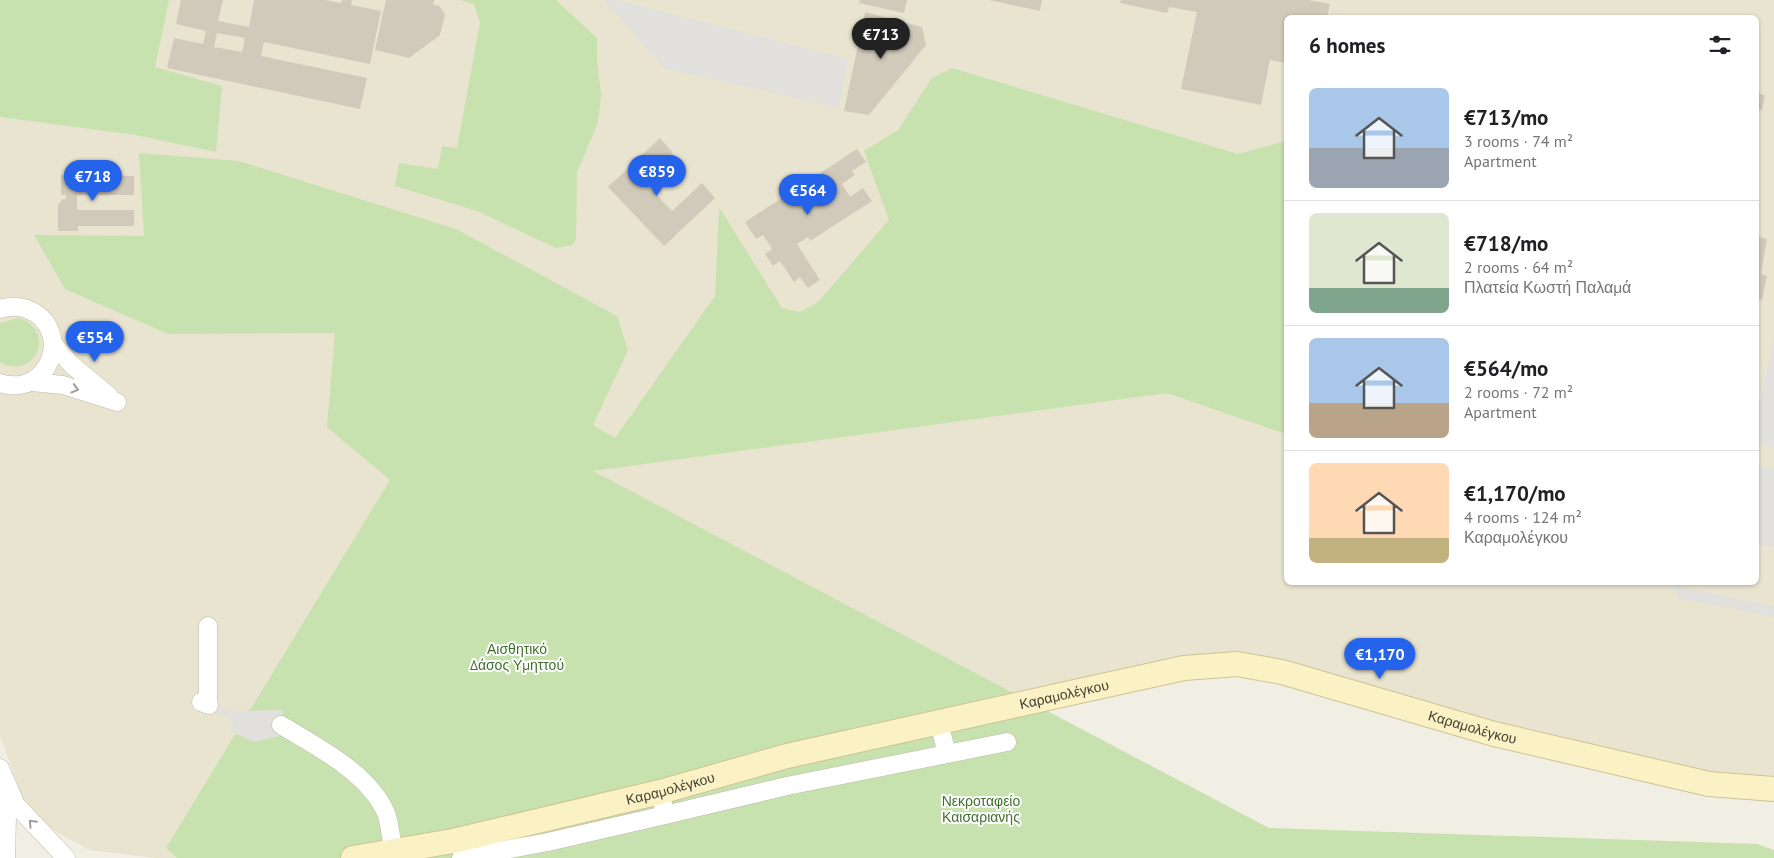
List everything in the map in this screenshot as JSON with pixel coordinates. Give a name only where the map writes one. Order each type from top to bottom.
[{"type":"main road","name":"Καραμολέγκου","points":[[354,858],[394,855],[660,792],[788,756],[1184,668],[1237,664],[1282,672],[1494,734],[1709,784],[1774,789]]},
{"type":"street","points":[[0,309],[20,307],[35,313],[48,325],[54,345],[72,365],[117,402],[63,385],[32,382],[3,387]]},
{"type":"street","points":[[32,382],[44,372],[51,360],[54,345]]},
{"type":"street","points":[[208,626],[208,700],[201,702],[209,706]]},
{"type":"street","points":[[939,723],[947,754]]},
{"type":"street","points":[[281,725],[339,762],[370,789],[386,813],[394,855]]},
{"type":"street","points":[[461,858],[548,842],[787,786],[1007,742]]},
{"type":"street","points":[[0,768],[16,805],[66,858]]},
{"type":"street","points":[[0,782],[7,816],[6,858]]},
{"type":"street","points":[[660,792],[665,815]]},
{"type":"shaded area","points":[[0,0],[1774,0],[1774,781],[1651,771],[1233,657],[283,858],[155,858],[89,850],[48,827],[22,797],[0,736]]},
{"type":"shaded area","points":[[604,0],[616,0],[849,59],[838,108],[664,68]]},
{"type":"shaded area","points":[[1774,337],[1774,447],[1759,444],[1759,409]]},
{"type":"shaded area","points":[[1759,466],[1774,469],[1774,547],[1759,544]]},
{"type":"shaded area","points":[[1671,585],[1774,606],[1774,617],[1680,599]]},
{"type":"shaded area","points":[[200,705],[216,705],[234,711],[283,710],[279,736],[254,742],[230,731],[234,722]]},
{"type":"green space","points":[[0,0],[169,0],[155,67],[222,86],[216,152],[136,135],[0,117]]},
{"type":"green space","points":[[460,0],[556,0],[597,38],[597,61],[601,94],[598,123],[577,172],[576,239],[573,245],[556,248],[477,211],[395,186],[399,163],[438,169],[442,146],[457,148],[480,23],[474,4]]},
{"type":"green space","points":[[952,68],[1238,154],[1284,142],[1284,433],[1167,393],[593,471],[1269,828],[1757,844],[1774,850],[1774,858],[177,858],[166,848],[390,480],[327,427],[335,333],[168,334],[65,289],[34,235],[144,236],[139,153],[239,161],[456,229],[617,316],[628,350],[593,425],[615,438],[715,296],[719,207],[782,308],[800,312],[818,302],[889,220],[864,151],[898,130],[932,78]]},
{"type":"green space","points":[[18,318],[30,324],[37,332],[39,342],[37,352],[32,360],[23,365],[12,366],[0,362],[0,323]]},
{"type":"building","points":[[181,0],[223,0],[218,21],[249,27],[254,0],[325,0],[341,3],[342,0],[352,0],[351,5],[381,11],[370,64],[264,42],[261,56],[367,78],[360,109],[167,68],[174,38],[203,44],[206,31],[176,24]],"holes":[[[217,33],[245,38],[242,52],[214,47]]]},
{"type":"building","points":[[386,0],[434,0],[433,5],[439,6],[445,14],[440,35],[409,58],[375,50]]},
{"type":"building","points":[[860,0],[907,0],[904,13],[859,3]]},
{"type":"building","points":[[989,0],[1042,0],[1040,11]]},
{"type":"building","points":[[1121,0],[1308,0],[1330,4],[1328,15],[1284,15],[1284,63],[1270,60],[1261,105],[1181,89],[1197,12],[1169,7],[1167,13],[1120,3]]},
{"type":"building","points":[[865,12],[922,27],[926,45],[869,115],[844,111]]},
{"type":"building","points":[[1759,94],[1765,95],[1762,110],[1759,110]]},
{"type":"building","points":[[660,138],[673,153],[643,181],[672,211],[702,183],[715,198],[664,246],[608,187]]},
{"type":"building","points":[[857,149],[866,162],[852,171],[855,175],[842,184],[850,197],[863,188],[872,201],[810,241],[808,237],[797,244],[820,280],[808,288],[800,277],[794,282],[780,261],[773,266],[765,254],[772,249],[763,235],[756,239],[745,222]]},
{"type":"building","points":[[61,175],[134,176],[134,195],[77,195],[77,210],[134,210],[134,226],[78,226],[78,231],[58,231],[58,205],[63,199],[66,199],[66,195],[61,195]]},
{"type":"building","points":[[1759,237],[1767,239],[1761,274],[1767,276],[1762,300],[1759,300]]},
{"type":"park label","name":"Αισθητικό Δάσος Υμηττού","points":[[517,658]]},
{"type":"park label","name":"Νεκροταφείο Καισαριανής","points":[[981,810]]}]
